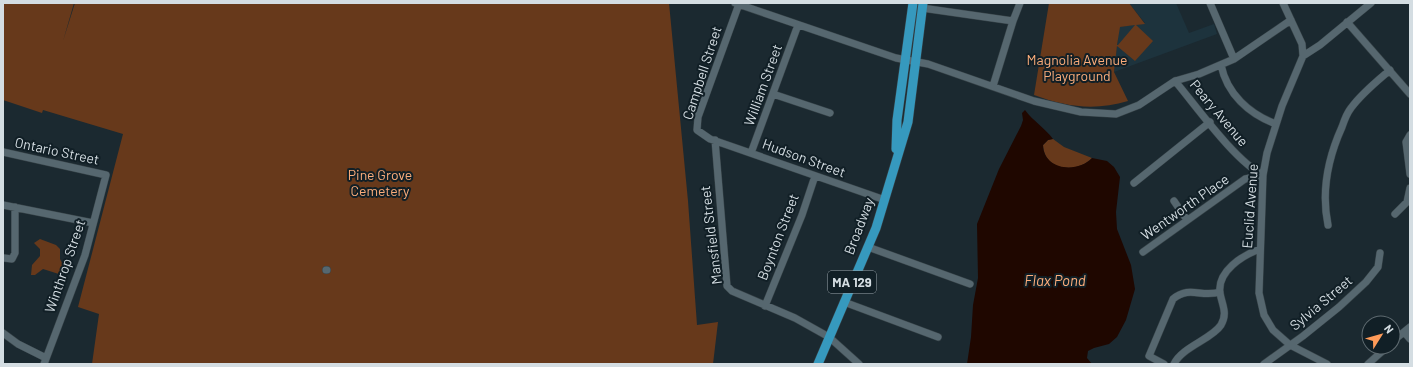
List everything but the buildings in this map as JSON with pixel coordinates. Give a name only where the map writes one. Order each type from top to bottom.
[{"type":"main road","name":"Broadway","points":[[895,164],[898,120],[913,3]]},
{"type":"main road","name":"Broadway","points":[[818,364],[868,247],[885,200],[908,122],[923,5]]},
{"type":"street","points":[[993,86],[1020,3]]},
{"type":"street","points":[[1210,3],[1234,59]]},
{"type":"street","points":[[1283,3],[1302,44],[1304,56],[1320,45],[1371,3]]},
{"type":"street","points":[[737,4],[896,58],[928,64],[1034,101],[1081,112],[1116,114],[1139,105],[1175,81],[1234,59],[1291,20]]},
{"type":"street","name":"Campbell Street","points":[[715,140],[699,132],[697,123],[737,4]]},
{"type":"street","points":[[923,5],[1013,21]]},
{"type":"street","points":[[1347,22],[1410,94]]},
{"type":"street","name":"William Street","points":[[751,153],[798,25]]},
{"type":"street","name":"Euclid Avenue","points":[[1304,56],[1276,124],[1267,153],[1263,175],[1259,293],[1264,315],[1273,330],[1290,345],[1327,364]]},
{"type":"street","points":[[1221,65],[1225,80],[1242,103],[1256,115],[1276,124]]},
{"type":"street","points":[[1328,225],[1324,197],[1325,182],[1337,137],[1349,110],[1360,96],[1390,70]]},
{"type":"street","name":"Peary Avenue","points":[[1175,81],[1252,169],[1263,175]]},
{"type":"street","points":[[773,94],[830,113]]},
{"type":"street","points":[[1134,184],[1210,122]]},
{"type":"street","points":[[1410,135],[1406,142],[1410,174]]},
{"type":"street","name":"Hudson Street","points":[[715,140],[885,200]]},
{"type":"street","name":"Mansfield Street","points":[[715,140],[727,286],[732,291],[795,318],[829,337],[859,364]]},
{"type":"street","name":"Ontario Street","points":[[3,152],[106,174]]},
{"type":"street","name":"Winthrop Street","points":[[45,361],[82,262],[106,174]]},
{"type":"street","name":"Wentworth Place","points":[[1143,252],[1245,180],[1263,175]]},
{"type":"street","name":"Boynton Street","points":[[765,306],[802,215],[815,176]]},
{"type":"street","points":[[1395,214],[1406,202],[1410,188]]},
{"type":"street","points":[[1174,201],[1188,220]]},
{"type":"street","points":[[3,205],[93,224]]},
{"type":"street","points":[[4,258],[12,259],[15,253],[15,207]]},
{"type":"street","points":[[868,247],[970,284]]},
{"type":"street","points":[[1174,364],[1189,349],[1220,326],[1225,311],[1220,292],[1221,284],[1228,270],[1238,259],[1247,253],[1260,249]]},
{"type":"street","name":"Sylvia Street","points":[[1264,364],[1339,307],[1366,282],[1378,267],[1380,253]]},
{"type":"street","points":[[1164,364],[1149,356],[1173,299],[1181,293],[1193,291],[1211,295],[1220,292]]},
{"type":"street","points":[[844,302],[938,337]]},
{"type":"street","points":[[1401,335],[1410,327]]},
{"type":"street","points":[[1404,332],[1410,339]]},
{"type":"street","points":[[3,333],[45,361]]},
{"type":"street","points":[[1368,364],[1378,355]]},
{"type":"shaded area","points":[[1129,3],[1176,3],[1189,33],[1214,24],[1217,34],[1114,72],[1119,27],[1145,23]]},
{"type":"green space","name":"Pine Grove Cemetery","points":[[3,3],[74,3],[63,41],[75,3],[669,3],[688,201],[697,325],[718,322],[713,364],[92,364],[99,314],[78,307],[123,134],[43,110],[42,113],[3,100]]},
{"type":"green space","name":"Magnolia Avenue Playground","points":[[1049,3],[1129,3],[1145,24],[1136,25],[1153,41],[1135,61],[1117,46],[1114,72],[1128,101],[1092,107],[1069,105],[1034,95]],"holes":[[[1135,25],[1118,45],[1120,27]]]},
{"type":"green space","points":[[1053,139],[1064,147],[1092,158],[1086,163],[1070,168],[1055,165],[1045,154],[1043,145],[1048,140]]},
{"type":"green space","points":[[40,239],[56,245],[60,249],[60,259],[64,267],[62,275],[43,269],[35,275],[31,275],[32,265],[40,256],[40,249],[34,243]]},
{"type":"water","name":"Flax Pond","points":[[1025,110],[1053,139],[1048,140],[1043,145],[1045,154],[1049,160],[1063,167],[1079,166],[1092,158],[1107,161],[1114,167],[1120,177],[1116,212],[1117,229],[1131,265],[1135,289],[1126,320],[1117,337],[1109,344],[1088,351],[1087,358],[1092,364],[967,364],[971,337],[973,305],[978,278],[977,224],[999,169],[1021,126],[1023,120],[1022,113]]}]
